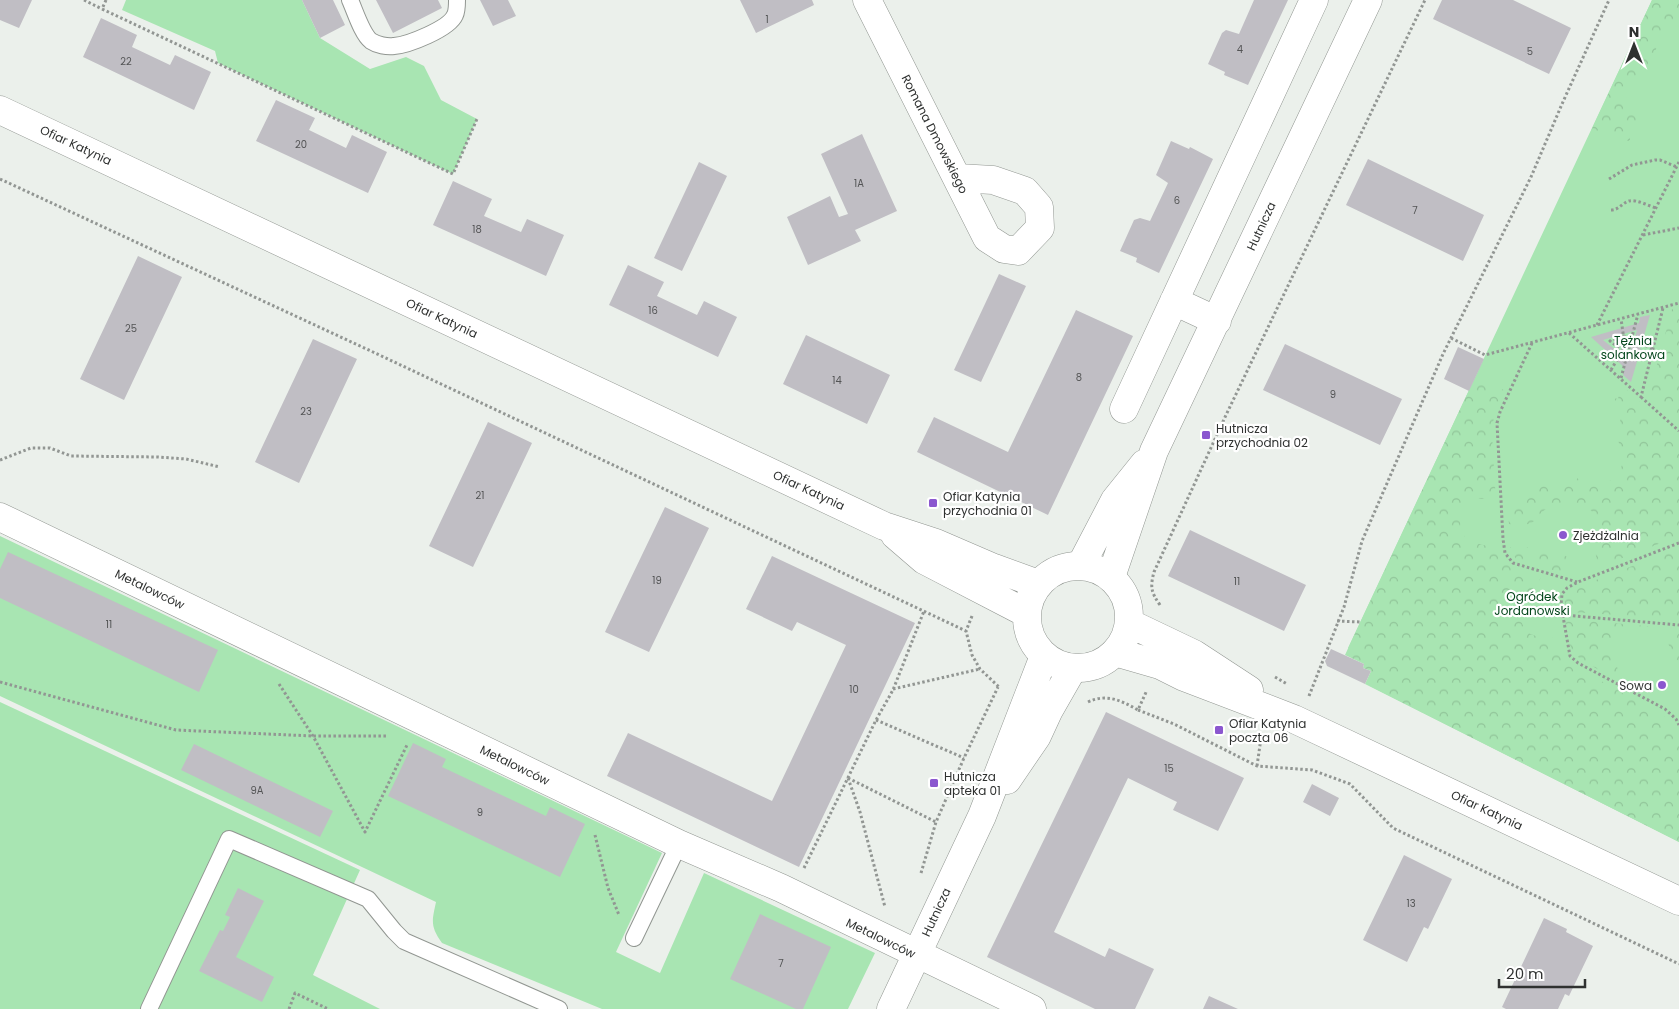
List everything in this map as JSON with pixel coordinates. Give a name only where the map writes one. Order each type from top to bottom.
[{"type":"street","name":"Romana Dmowskiego","points":[[866,0],[988,238],[1004,249],[1018,251],[1040,228],[1039,206],[1025,191],[993,180],[958,178]]},
{"type":"street","points":[[1124,409],[1314,0]]},
{"type":"street","name":"Hutnicza","points":[[1111,578],[1154,451],[1368,0]]},
{"type":"street","name":"Ofiar Katynia","points":[[0,110],[884,526],[936,543],[994,568],[1038,584]]},
{"type":"street","points":[[1174,301],[1217,321]]},
{"type":"street","name":"Hutnicza","points":[[1081,566],[1115,500],[1154,451]]},
{"type":"street","name":"Metalowców","points":[[0,518],[678,844],[781,888],[916,955],[1032,1009]]},
{"type":"street","name":"Ofiar Katynia","points":[[884,526],[924,560],[1026,613]]},
{"type":"street","points":[[1065,566],[1097,569],[1111,578],[1122,590],[1128,606],[1129,623],[1124,638],[1115,652],[1103,662],[1088,668],[1073,668],[1057,664],[1044,656],[1033,644],[1027,629],[1026,613],[1030,597],[1038,584],[1050,573],[1065,566]]},
{"type":"street","name":"Ofiar Katynia","points":[[1129,623],[1194,654],[1294,719]]},
{"type":"street","name":"Ofiar Katynia","points":[[1115,652],[1160,665],[1184,677],[1294,719],[1679,901]]},
{"type":"street","name":"Hutnicza","points":[[890,1009],[982,816],[1044,656]]},
{"type":"street","name":"Hutnicza","points":[[982,816],[1037,736],[1049,710],[1073,668]]},
{"type":"lane","points":[[350,0],[365,34],[371,41],[382,46],[394,46],[424,37],[448,24],[455,16],[457,0]]},
{"type":"lane","points":[[149,1009],[229,839],[368,898],[404,941],[559,1009]]},
{"type":"lane","points":[[634,938],[678,844]]},
{"type":"path","points":[[84,0],[453,174],[477,119]]},
{"type":"path","points":[[102,9],[106,0]]},
{"type":"path","points":[[1165,551],[1176,521],[1425,0]]},
{"type":"path","points":[[1309,696],[1344,607],[1362,541],[1451,338],[1531,177],[1609,0]]},
{"type":"path","points":[[1609,179],[1632,165],[1655,160],[1660,160],[1677,167]]},
{"type":"path","points":[[1597,325],[1679,162]]},
{"type":"path","points":[[0,179],[382,356],[966,631]]},
{"type":"path","points":[[1611,210],[1616,210],[1628,201],[1656,208]]},
{"type":"path","points":[[1642,235],[1679,228]]},
{"type":"path","points":[[1451,338],[1485,355],[1679,304]]},
{"type":"path","points":[[1641,397],[1663,308]]},
{"type":"path","points":[[1620,378],[1638,314]]},
{"type":"path","points":[[1611,370],[1626,346],[1622,319]]},
{"type":"path","points":[[1568,332],[1679,431]]},
{"type":"path","points":[[1623,351],[1610,341],[1624,336],[1653,349]]},
{"type":"path","points":[[1532,343],[1500,412],[1497,423],[1503,539],[1506,553],[1513,563],[1578,582]]},
{"type":"path","points":[[0,460],[31,448],[50,448],[71,456],[186,459],[220,467]]},
{"type":"path","points":[[1679,543],[1578,582],[1567,588],[1562,594],[1561,605],[1570,656],[1578,663],[1665,709],[1678,720],[1679,725]]},
{"type":"path","points":[[801,876],[892,690],[924,611]]},
{"type":"path","points":[[1562,615],[1679,624]]},
{"type":"path","points":[[1337,621],[1360,622]]},
{"type":"path","points":[[892,690],[980,670]]},
{"type":"path","points":[[0,682],[176,730],[312,736],[392,736]]},
{"type":"path","points":[[278,683],[312,736],[365,832],[412,737]]},
{"type":"path","points":[[921,875],[936,822],[998,687]]},
{"type":"path","points":[[1138,710],[1174,724],[1257,766],[1312,770],[1350,784],[1393,828],[1679,964]]},
{"type":"path","points":[[876,720],[964,758]]},
{"type":"path","points":[[848,778],[936,822]]},
{"type":"path","points":[[848,778],[860,812],[887,915]]},
{"type":"path","points":[[594,832],[608,888],[622,925],[634,938]]},
{"type":"path","points":[[289,1009],[294,993],[328,1009]]},
{"type":"green space","points":[[126,0],[302,0],[320,38],[370,69],[406,57],[424,66],[441,100],[477,119],[453,174],[218,63],[215,51],[122,10]]},
{"type":"green space","name":"Ogródek Jordanowski","points":[[1652,0],[1679,0],[1679,842],[1370,686],[1381,662],[1348,648]]},
{"type":"green space","points":[[1652,0],[1679,0],[1679,26],[1670,28],[1662,34],[1656,47],[1656,67],[1635,76],[1629,83],[1626,93],[1627,103],[1632,111],[1642,117],[1636,126],[1630,127],[1630,141],[1617,140],[1603,130],[1591,131]]},
{"type":"green space","points":[[1679,307],[1679,425],[1648,398],[1672,309]]},
{"type":"green space","points":[[1493,381],[1499,388],[1504,390],[1494,415],[1492,435],[1496,502],[1484,499],[1471,501],[1463,510],[1461,516],[1460,522],[1463,533],[1466,538],[1473,542],[1500,549],[1506,562],[1516,569],[1541,577],[1524,610],[1523,626],[1527,632],[1539,637],[1560,638],[1563,656],[1569,663],[1669,719],[1679,744],[1679,842],[1365,684],[1371,671],[1363,668],[1364,664],[1345,655],[1472,384]]},
{"type":"green space","points":[[1620,385],[1679,439],[1679,536],[1599,567],[1596,551],[1600,527],[1595,515],[1587,508],[1572,502],[1555,504],[1544,511],[1532,523],[1520,525],[1509,524],[1507,508],[1519,504],[1528,492],[1541,484],[1549,488],[1560,487],[1564,480],[1577,478],[1587,485],[1594,486],[1604,484],[1614,478],[1620,469],[1623,458],[1618,439],[1621,416],[1614,398],[1618,399],[1619,394],[1615,388]]},
{"type":"green space","points":[[0,536],[662,853],[616,952],[660,973],[704,873],[875,953],[848,1009],[602,1009],[442,943],[435,932],[433,923],[436,902],[0,696]]},
{"type":"green space","points":[[1522,546],[1542,552],[1562,553],[1567,557],[1574,576],[1517,560],[1510,547]]},
{"type":"green space","points":[[1679,548],[1679,619],[1570,612],[1565,608],[1565,595],[1570,590]]},
{"type":"green space","points":[[1568,619],[1679,629],[1679,661],[1673,658],[1667,641],[1659,632],[1645,629],[1629,632],[1617,640],[1614,646],[1614,656],[1619,673],[1616,679],[1584,661],[1574,652],[1570,645],[1565,621]]},
{"type":"green space","points":[[0,702],[360,870],[313,975],[380,1009],[0,1009]]},
{"type":"building","points":[[0,0],[32,0],[19,28],[0,20]]},
{"type":"building","points":[[302,0],[333,0],[345,25],[320,38]]},
{"type":"building","points":[[376,0],[438,0],[442,8],[393,33]]},
{"type":"building","points":[[480,0],[508,0],[516,16],[493,26]]},
{"type":"building","points":[[740,0],[812,0],[814,5],[756,33]]},
{"type":"building","points":[[1254,0],[1288,0],[1248,85],[1224,75],[1225,72],[1208,64],[1222,33],[1226,30],[1239,34]]},
{"type":"building","points":[[1442,0],[1513,0],[1571,28],[1549,74],[1433,19]]},
{"type":"building","points":[[101,18],[137,35],[132,47],[170,65],[175,55],[211,72],[194,110],[83,57]]},
{"type":"building","points":[[276,100],[315,118],[309,130],[346,148],[352,135],[387,152],[368,193],[256,141]]},
{"type":"building","points":[[862,134],[897,211],[855,230],[861,241],[808,265],[787,217],[830,196],[839,217],[848,214],[821,154]]},
{"type":"building","points":[[1171,141],[1189,149],[1190,147],[1213,159],[1159,273],[1136,262],[1137,258],[1120,251],[1134,220],[1140,218],[1150,221],[1168,183],[1156,175]]},
{"type":"building","points":[[1368,159],[1484,215],[1463,261],[1346,205]]},
{"type":"building","points":[[699,162],[727,176],[682,271],[654,258]]},
{"type":"building","points":[[453,181],[492,199],[484,216],[521,232],[527,219],[564,235],[546,276],[433,225]]},
{"type":"building","points":[[138,256],[182,277],[124,400],[80,379]]},
{"type":"building","points":[[628,265],[664,282],[657,296],[697,315],[704,301],[737,317],[718,357],[609,305]]},
{"type":"building","points":[[999,274],[1026,286],[981,382],[954,370]]},
{"type":"building","points":[[1076,310],[1133,336],[1048,515],[917,452],[934,417],[1008,452]]},
{"type":"building","points":[[1650,315],[1643,339],[1635,337],[1637,330],[1603,340],[1628,360],[1632,345],[1641,348],[1631,382],[1623,375],[1625,368],[1591,337],[1639,323],[1640,317]]},
{"type":"building","points":[[806,335],[890,375],[867,424],[783,384]]},
{"type":"building","points":[[313,339],[357,359],[299,483],[255,462]]},
{"type":"building","points":[[1285,344],[1402,399],[1380,445],[1263,390]]},
{"type":"building","points":[[1458,347],[1484,359],[1469,391],[1444,379]]},
{"type":"building","points":[[488,422],[532,443],[473,567],[429,546]]},
{"type":"building","points":[[665,507],[709,528],[649,652],[605,632]]},
{"type":"building","points":[[1190,530],[1306,585],[1284,631],[1168,576]]},
{"type":"building","points":[[8,552],[218,650],[199,692],[0,598],[0,569]]},
{"type":"building","points":[[772,556],[915,623],[799,867],[607,776],[628,733],[772,801],[846,645],[797,622],[792,631],[746,609]]},
{"type":"building","points":[[1331,649],[1364,664],[1363,668],[1371,671],[1365,684],[1327,666],[1325,661]]},
{"type":"building","points":[[1106,712],[1244,778],[1218,831],[1173,810],[1177,802],[1128,778],[1054,932],[1105,957],[1109,948],[1154,969],[1135,1009],[1095,1009],[987,957]]},
{"type":"building","points":[[413,743],[446,759],[442,767],[546,816],[550,807],[585,824],[560,877],[388,796]]},
{"type":"building","points":[[194,744],[333,811],[320,837],[181,770]]},
{"type":"building","points":[[1312,784],[1339,798],[1330,816],[1303,802]]},
{"type":"building","points":[[1404,855],[1452,879],[1428,929],[1424,927],[1407,962],[1363,940]]},
{"type":"building","points":[[238,888],[264,901],[236,957],[274,977],[262,1002],[199,971],[220,930],[223,931],[230,917],[225,915]]},
{"type":"building","points":[[760,914],[831,947],[803,1009],[796,1009],[730,979]]},
{"type":"building","points":[[1544,918],[1567,929],[1566,932],[1593,946],[1569,996],[1565,994],[1558,1009],[1506,1009],[1502,1007]]},
{"type":"building","points":[[1209,996],[1238,1009],[1203,1009]]},
{"type":"place","name":"Hutnicza przychodnia 02","points":[[1206,435]]},
{"type":"place","name":"Ofiar Katynia przychodnia 01","points":[[933,503]]},
{"type":"place","name":"Zjeżdżalnia","points":[[1563,535]]},
{"type":"place","name":"Sowa","points":[[1662,685]]},
{"type":"place","name":"Ofiar Katynia poczta 06","points":[[1219,730]]},
{"type":"place","name":"Hutnicza apteka 01","points":[[934,783]]},
{"type":"park label","name":"Tężnia solankowa","points":[[1633,347]]}]
